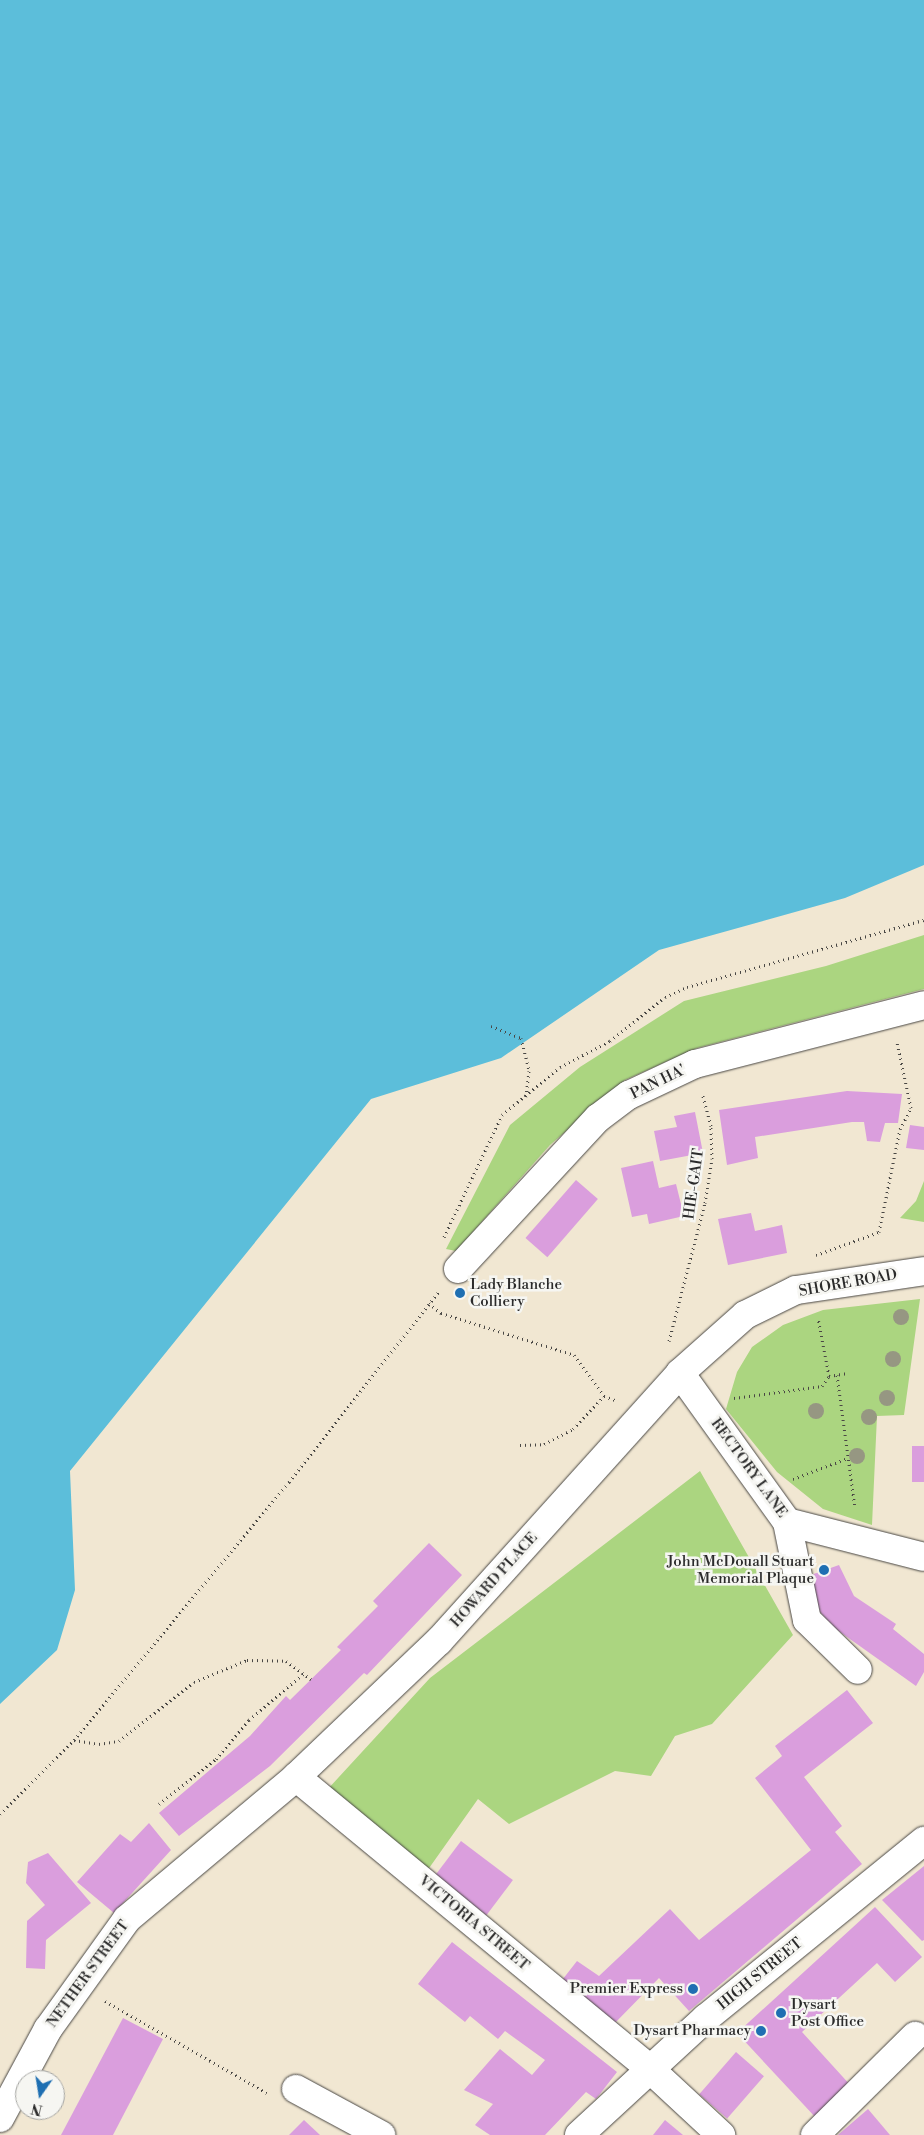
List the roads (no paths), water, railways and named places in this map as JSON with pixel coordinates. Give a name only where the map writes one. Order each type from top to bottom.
[{"type":"street","name":"PAN HA'","points":[[454,1272],[598,1118],[629,1095],[695,1064],[924,1005]]},
{"type":"street","name":"SHORE ROAD","points":[[680,1373],[745,1316],[796,1290],[924,1271]]},
{"type":"street","name":"RECTORY LANE","points":[[680,1373],[787,1522],[924,1557]]},
{"type":"street","name":"HOWARD PLACE","points":[[296,1776],[439,1641],[680,1373]]},
{"type":"street","points":[[787,1522],[807,1620],[858,1670]]},
{"type":"street","name":"VICTORIA STREET","points":[[296,1776],[652,2070],[720,2135]]},
{"type":"street","name":"NETHER STREET","points":[[0,2118],[48,2028],[127,1919],[296,1776]]},
{"type":"street","name":"HIGH STREET","points":[[579,2135],[652,2070],[706,2018],[924,1841]]},
{"type":"street","points":[[815,2135],[915,2036]]},
{"type":"street","points":[[296,2089],[381,2135]]},
{"type":"water","points":[[0,0],[924,0],[924,865],[845,898],[659,950],[501,1058],[371,1099],[70,1471],[75,1590],[57,1650],[0,1704]]},
{"type":"place","name":"Lady Blanche Colliery","points":[[460,1293]]},
{"type":"place","name":"John McDouall Stuart Memorial Plaque","points":[[824,1570]]},
{"type":"place","name":"Premier Express","points":[[693,1989]]},
{"type":"place","name":"Dysart Post Office","points":[[781,2013]]},
{"type":"place","name":"Dysart Pharmacy","points":[[761,2031]]}]
